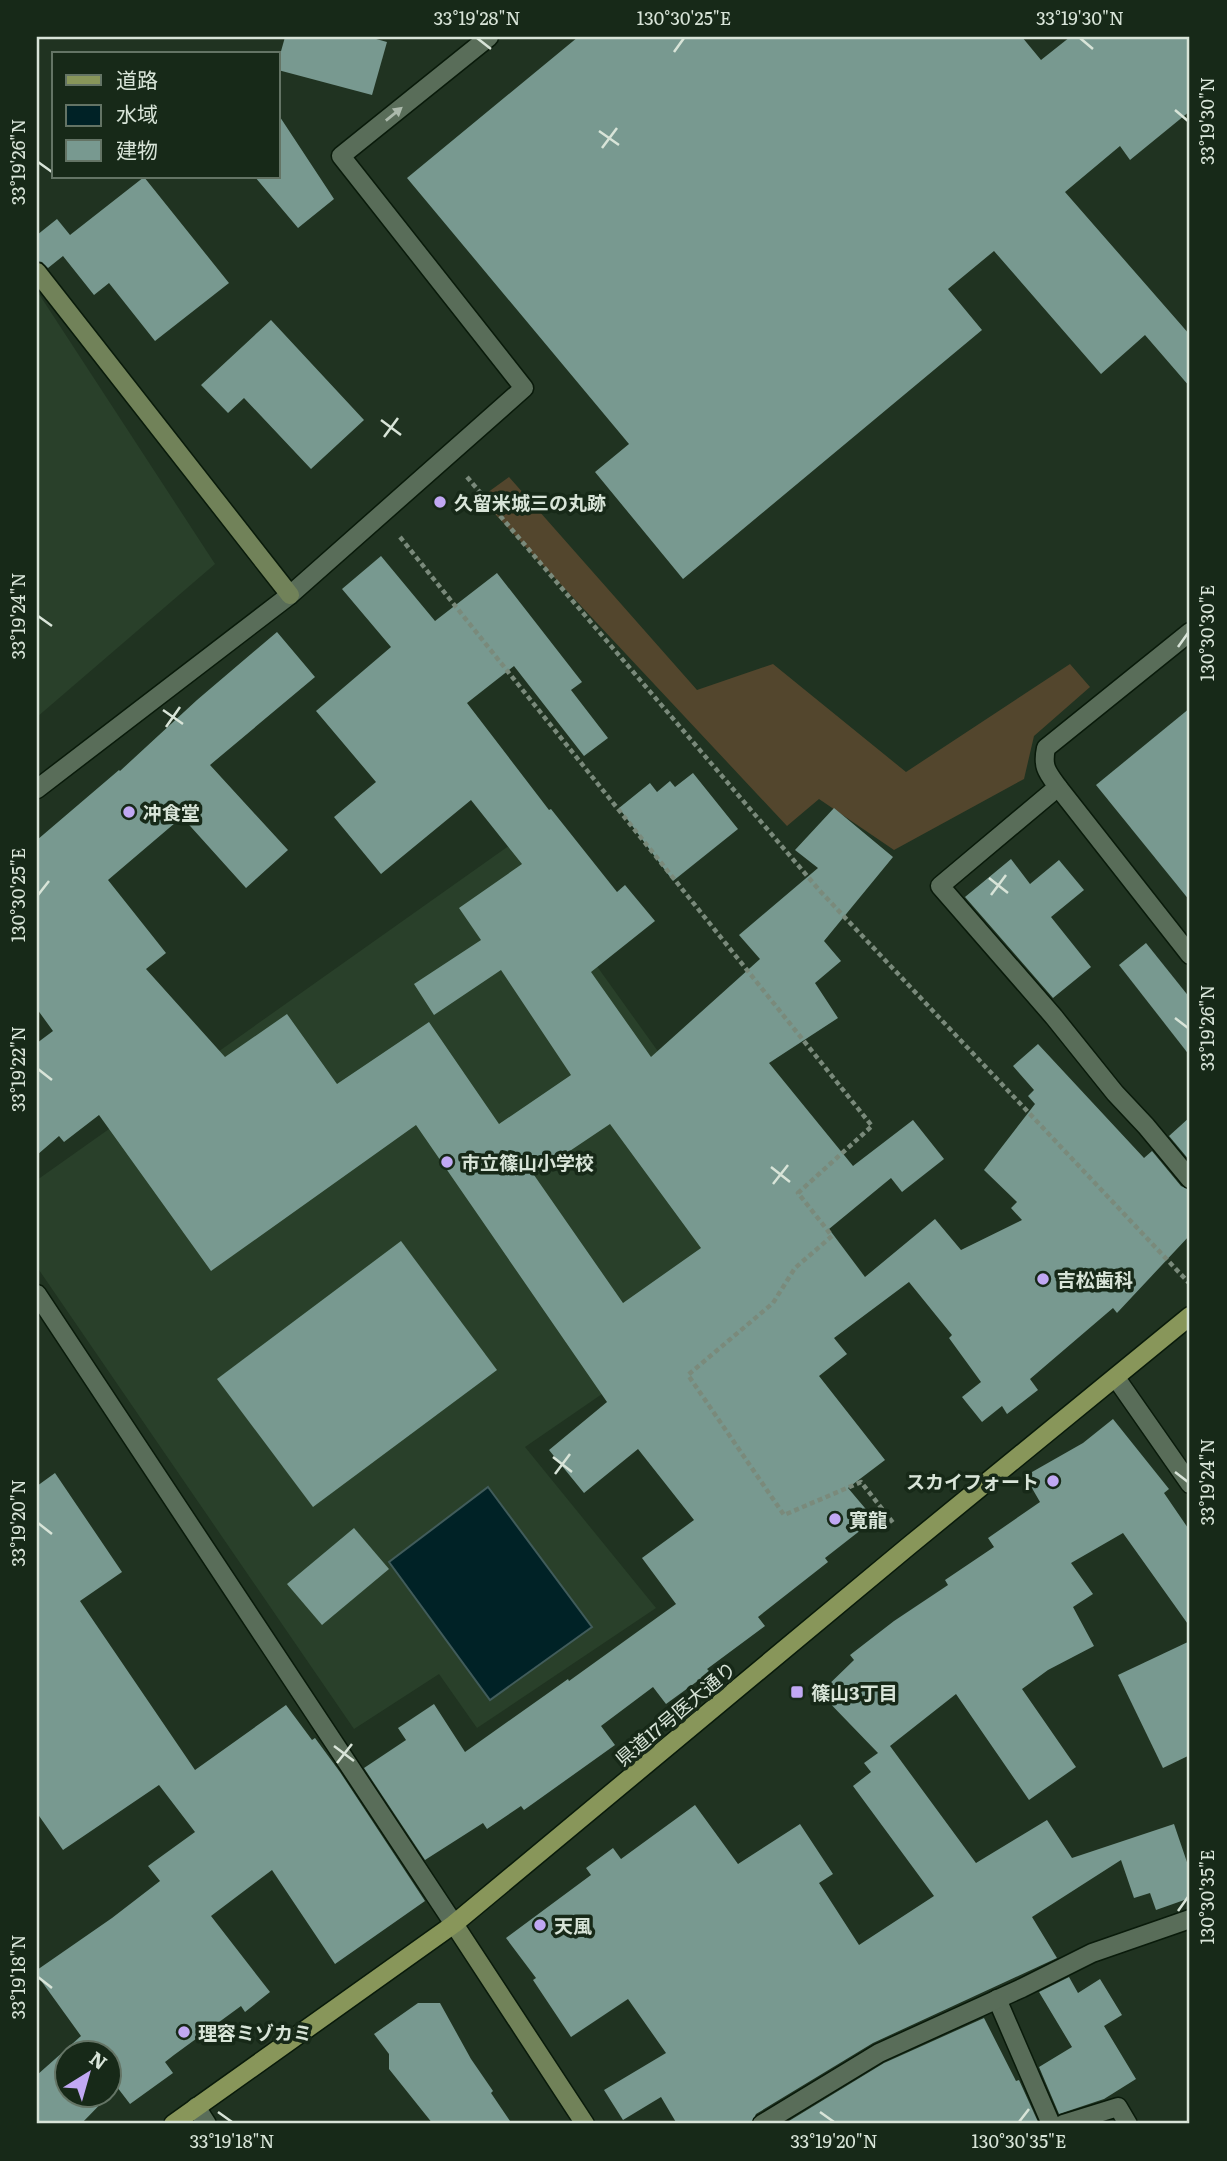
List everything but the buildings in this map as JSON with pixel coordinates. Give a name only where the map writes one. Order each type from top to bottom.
[{"type":"main road","name":"県道17号医大通り","points":[[173,2124],[454,1924],[910,1545],[1190,1317]]},
{"type":"street","points":[[37,789],[290,595],[524,388],[341,156],[489,37]]},
{"type":"street","points":[[37,272],[290,595]]},
{"type":"street","points":[[1190,632],[1046,748],[1044,760],[1045,770],[1058,788],[1190,955]]},
{"type":"street","points":[[1058,788],[940,886],[1190,1179]]},
{"type":"street","points":[[37,1294],[585,2124]]},
{"type":"street","points":[[1116,1378],[1190,1484]]},
{"type":"street","points":[[762,2124],[879,2053],[1092,1953],[1190,1919]]},
{"type":"street","points":[[997,1999],[1051,2124]]},
{"type":"street","points":[[196,2107],[207,2124]]},
{"type":"street","points":[[1063,2124],[1118,2107],[1128,2124]]},
{"type":"path","points":[[448,455],[820,891],[1190,1284]]},
{"type":"path","points":[[382,514],[872,1126],[798,1192],[832,1236],[795,1268],[773,1303],[688,1375],[784,1515],[861,1482],[910,1545]]},
{"type":"shaded area","points":[[37,291],[215,564],[37,717]]},
{"type":"shaded area","points":[[509,477],[697,690],[773,664],[906,772],[1070,664],[1090,687],[1034,736],[1024,779],[894,850],[819,799],[787,826],[480,498]]},
{"type":"shaded area","points":[[510,845],[804,1255],[525,1447],[656,1608],[477,1728],[439,1674],[354,1729],[37,1267],[37,1180]]},
{"type":"water","points":[[488,1487],[592,1627],[490,1700],[389,1562]]},
{"type":"place","name":"久留米城三の丸跡","points":[[440,502]]},
{"type":"place","name":"冲食堂","points":[[129,812]]},
{"type":"place","name":"市立篠山小学校","points":[[447,1162]]},
{"type":"place","name":"吉松歯科","points":[[1043,1279]]},
{"type":"place","name":"スカイフォート","points":[[1053,1481]]},
{"type":"place","name":"寛龍","points":[[835,1519]]},
{"type":"place","name":"篠山3丁目","points":[[797,1692]]},
{"type":"place","name":"天風","points":[[540,1925]]},
{"type":"place","name":"理容ミゾカミ","points":[[184,2032]]}]
